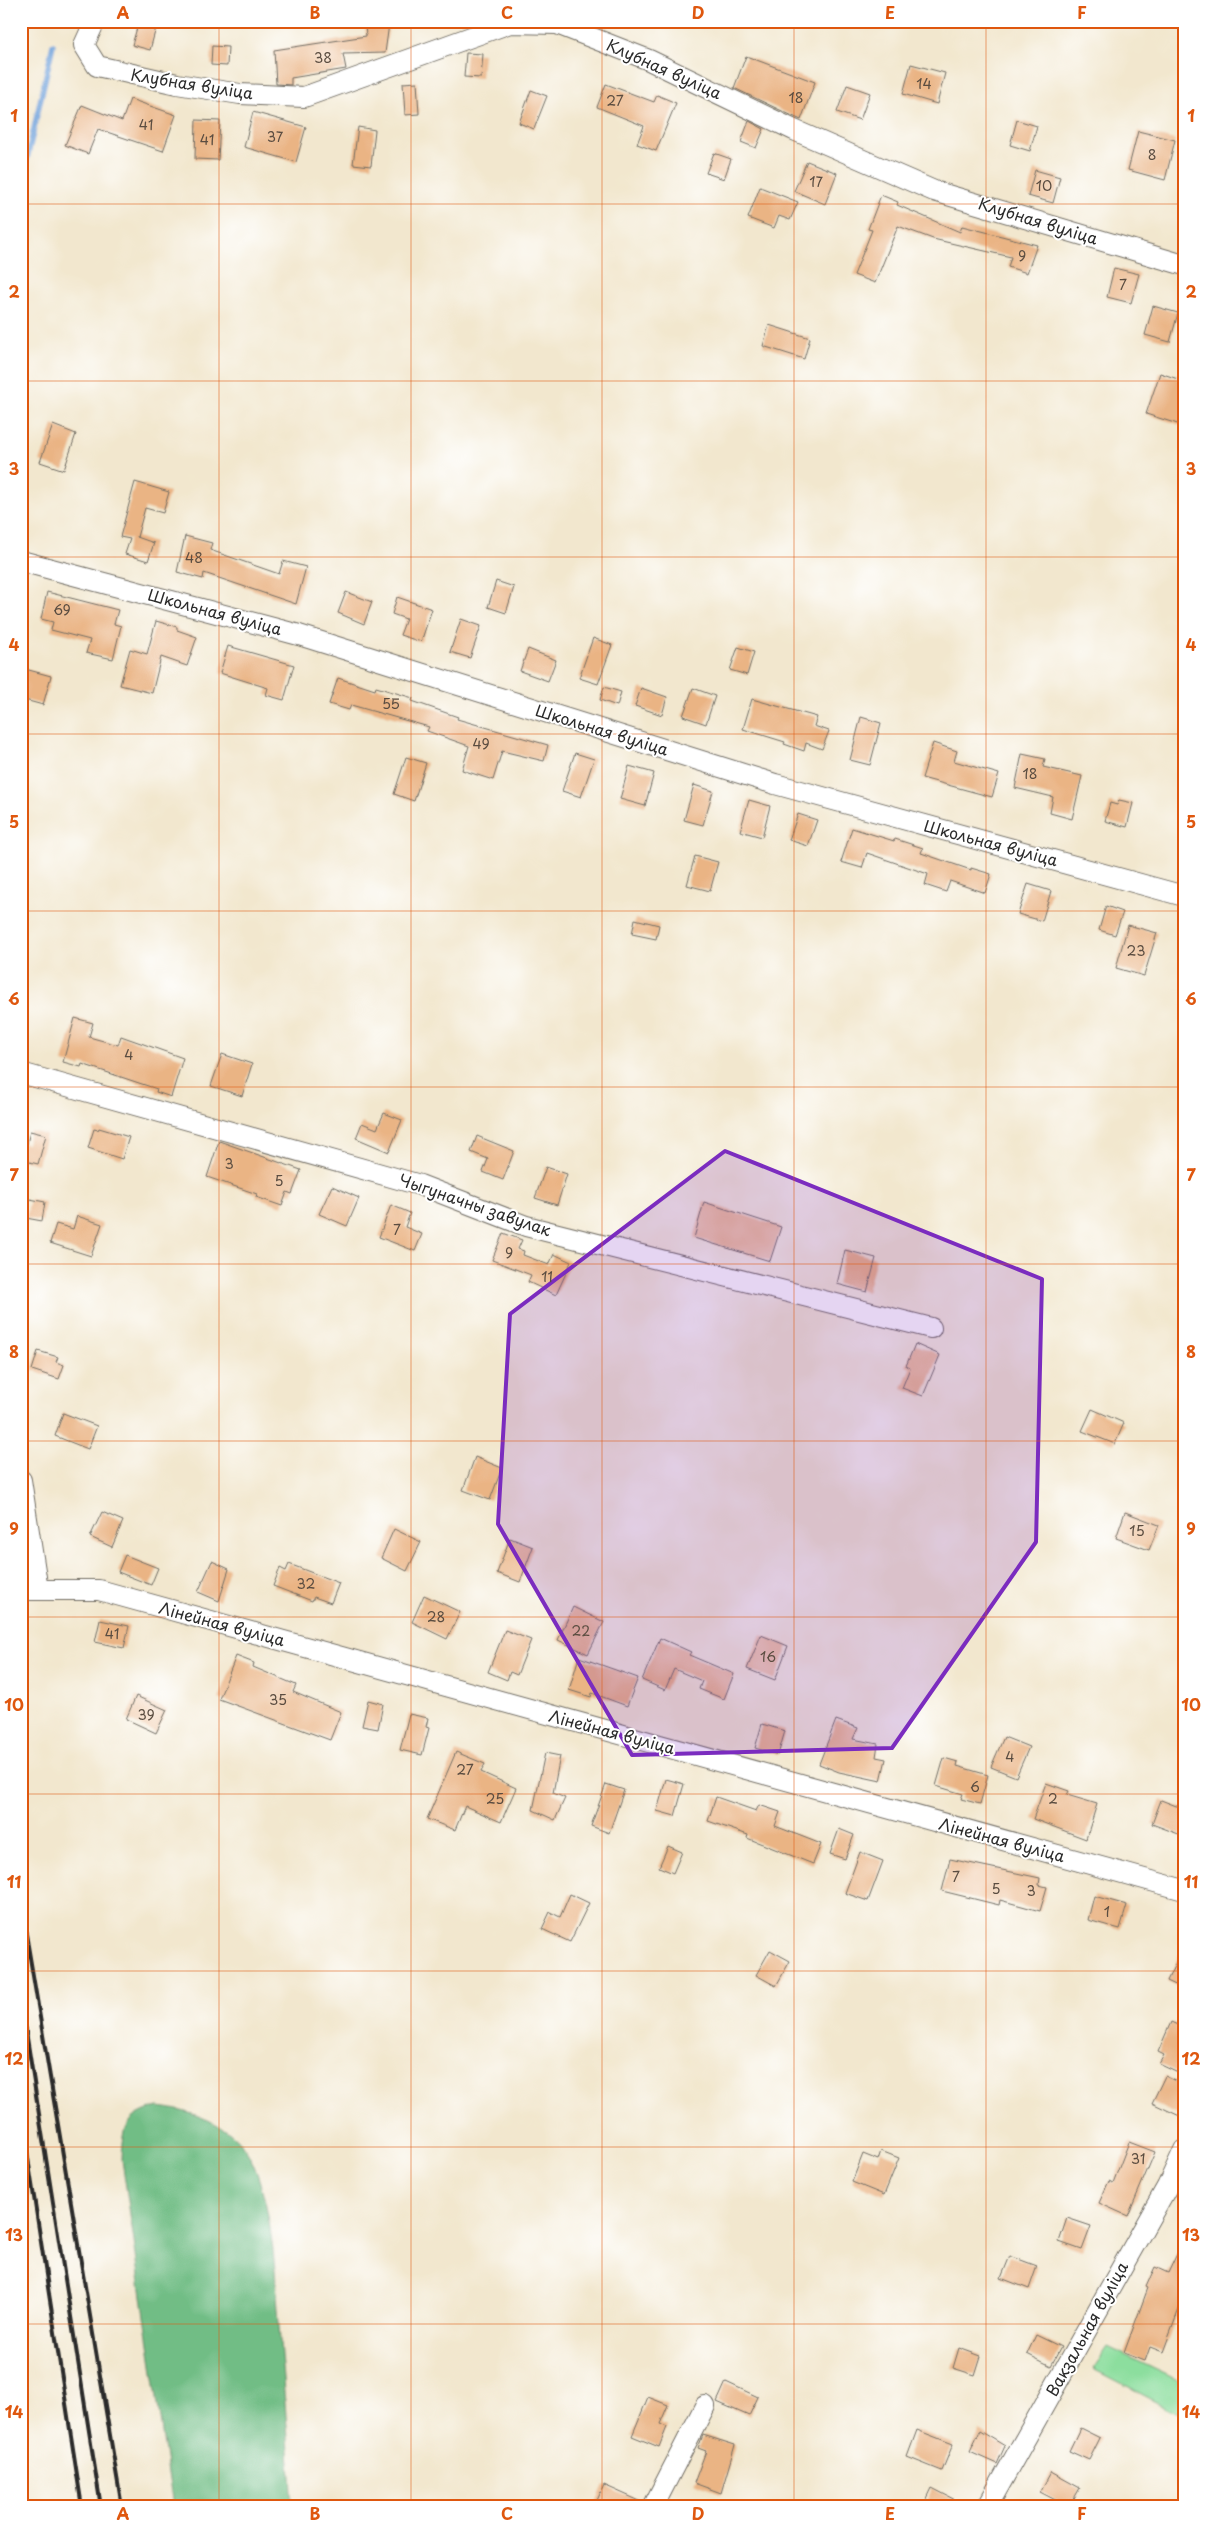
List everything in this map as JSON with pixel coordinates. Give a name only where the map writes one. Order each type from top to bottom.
[{"type":"street","name":"Клубная вуліца","points":[[95,21],[84,45],[97,66],[177,84],[240,94],[304,97],[510,23],[557,24],[649,60],[794,130],[934,190],[1184,264]]},
{"type":"street","name":"Школьная вуліца","points":[[21,561],[299,635],[775,784],[1184,896]]},
{"type":"street","name":"Чыгуначны завулак","points":[[21,1074],[420,1185],[526,1226],[931,1328]]},
{"type":"street","points":[[21,1480],[30,1590]]},
{"type":"street","name":"Лінейная вуліца","points":[[30,1590],[99,1590],[1184,1890]]},
{"type":"street","name":"Вакзальная вуліца","points":[[987,2507],[1167,2188],[1184,2150]]},
{"type":"street","points":[[653,2507],[705,2406]]},
{"type":"highlighted area","points":[[725,1151],[1042,1279],[1036,1542],[892,1748],[632,1755],[498,1524],[510,1314]]},
{"type":"green space","points":[[158,2107],[192,2114],[215,2123],[225,2129],[242,2145],[253,2163],[268,2215],[276,2276],[293,2507],[173,2507],[122,2160],[123,2140],[132,2119],[147,2110]]},
{"type":"green space","points":[[1108,2347],[1184,2383],[1184,2416],[1093,2369]]},
{"type":"building","points":[[139,21],[157,24],[150,50],[132,45]]},
{"type":"building","points":[[389,24],[385,53],[343,54],[346,69],[291,78],[291,85],[276,84],[274,50],[366,36],[365,25]]},
{"type":"building","points":[[212,46],[228,47],[227,66],[211,65]]},
{"type":"building","points":[[466,53],[483,54],[481,78],[464,77]]},
{"type":"building","points":[[746,56],[815,82],[801,120],[734,88]]},
{"type":"building","points":[[911,64],[945,73],[937,104],[903,94]]},
{"type":"building","points":[[417,82],[419,114],[405,115],[403,83]]},
{"type":"building","points":[[606,84],[654,102],[657,95],[676,103],[656,151],[637,144],[644,126],[597,107]]},
{"type":"building","points":[[847,85],[870,93],[860,120],[837,112]]},
{"type":"building","points":[[531,90],[547,96],[534,129],[519,123]]},
{"type":"building","points":[[130,99],[176,115],[163,151],[98,129],[88,154],[65,145],[82,105],[122,121]]},
{"type":"building","points":[[253,112],[306,127],[296,162],[244,147]]},
{"type":"building","points":[[196,120],[220,121],[218,160],[195,159]]},
{"type":"building","points":[[1017,120],[1037,126],[1030,151],[1010,145]]},
{"type":"building","points":[[749,121],[764,129],[756,148],[741,142]]},
{"type":"building","points":[[358,127],[375,130],[371,166],[353,164]]},
{"type":"building","points":[[1138,131],[1175,140],[1165,180],[1128,170]]},
{"type":"building","points":[[714,153],[731,159],[724,179],[706,173]]},
{"type":"building","points":[[807,161],[837,173],[825,204],[794,191]]},
{"type":"building","points":[[1035,170],[1060,177],[1053,203],[1028,196]]},
{"type":"building","points":[[760,187],[798,202],[790,220],[779,216],[774,228],[748,218]]},
{"type":"building","points":[[881,195],[898,202],[897,205],[960,232],[962,226],[1037,245],[1027,273],[1008,267],[1011,257],[933,239],[898,226],[875,283],[854,275],[872,230],[868,229]]},
{"type":"building","points":[[1114,268],[1139,274],[1131,303],[1107,297]]},
{"type":"building","points":[[1153,306],[1178,313],[1170,342],[1145,335]]},
{"type":"building","points":[[769,325],[810,338],[804,359],[763,346]]},
{"type":"building","points":[[1160,373],[1184,381],[1184,426],[1146,414]]},
{"type":"building","points":[[53,425],[76,434],[64,470],[40,462]]},
{"type":"building","points":[[135,482],[169,492],[163,513],[145,508],[137,537],[154,543],[148,561],[125,554],[130,539],[120,537]]},
{"type":"building","points":[[185,536],[212,543],[210,550],[279,574],[283,561],[306,567],[296,604],[204,573],[203,579],[177,572]]},
{"type":"building","points":[[496,581],[514,587],[506,613],[488,607]]},
{"type":"building","points":[[47,592],[118,610],[114,624],[121,626],[113,659],[86,653],[90,640],[51,630],[53,622],[41,619]]},
{"type":"building","points":[[346,592],[372,602],[364,624],[338,613]]},
{"type":"building","points":[[397,597],[432,609],[421,642],[400,635],[406,619],[392,614]]},
{"type":"building","points":[[461,619],[481,626],[470,658],[450,652]]},
{"type":"building","points":[[156,621],[177,627],[177,630],[197,637],[187,666],[161,657],[152,693],[120,685],[130,649],[147,654]]},
{"type":"building","points":[[593,638],[612,645],[598,684],[579,678]]},
{"type":"building","points":[[228,646],[294,665],[284,700],[266,695],[268,688],[220,673]]},
{"type":"building","points":[[738,647],[754,652],[747,675],[730,670]]},
{"type":"building","points":[[528,649],[556,660],[548,681],[520,671]]},
{"type":"building","points":[[25,669],[51,676],[43,705],[21,699],[21,682]]},
{"type":"building","points":[[338,678],[375,690],[376,687],[413,698],[412,701],[458,717],[457,719],[548,745],[544,761],[502,751],[493,780],[462,770],[469,746],[427,731],[429,727],[351,705],[349,710],[329,704]]},
{"type":"building","points":[[604,687],[621,692],[617,706],[600,700]]},
{"type":"building","points":[[641,688],[667,697],[662,715],[635,706]]},
{"type":"building","points":[[693,688],[715,696],[706,724],[683,716]]},
{"type":"building","points":[[752,699],[817,717],[814,726],[829,731],[822,749],[806,743],[804,751],[784,744],[785,742],[743,729]]},
{"type":"building","points":[[861,717],[881,723],[870,765],[850,760]]},
{"type":"building","points":[[933,743],[957,751],[954,761],[999,774],[992,797],[922,778]]},
{"type":"building","points":[[575,753],[594,759],[581,797],[562,791]]},
{"type":"building","points":[[1022,754],[1045,759],[1043,767],[1082,776],[1072,819],[1050,813],[1053,797],[1015,788]]},
{"type":"building","points":[[406,757],[426,763],[414,801],[394,794]]},
{"type":"building","points":[[629,766],[654,773],[645,806],[620,799]]},
{"type":"building","points":[[694,785],[713,791],[703,825],[684,820]]},
{"type":"building","points":[[749,800],[770,806],[762,837],[740,831]]},
{"type":"building","points":[[1119,800],[1133,803],[1127,827],[1105,821],[1110,803],[1117,805]]},
{"type":"building","points":[[798,814],[817,820],[808,846],[789,840]]},
{"type":"building","points":[[852,828],[923,848],[921,853],[971,870],[971,868],[991,874],[985,893],[950,881],[946,892],[925,885],[928,874],[867,853],[862,868],[841,862]]},
{"type":"building","points":[[695,856],[718,862],[710,891],[687,885]]},
{"type":"building","points":[[1028,884],[1051,891],[1042,921],[1018,914]]},
{"type":"building","points":[[1106,906],[1123,912],[1115,935],[1099,930]]},
{"type":"building","points":[[635,919],[659,925],[656,939],[632,934]]},
{"type":"building","points":[[1128,925],[1157,933],[1144,976],[1116,968]]},
{"type":"building","points":[[75,1018],[93,1023],[89,1037],[118,1045],[121,1036],[183,1058],[171,1097],[156,1092],[157,1089],[82,1064],[81,1067],[63,1062]]},
{"type":"building","points":[[222,1054],[252,1064],[242,1096],[211,1086]]},
{"type":"building","points":[[384,1113],[402,1120],[389,1152],[356,1138],[362,1123],[377,1129]]},
{"type":"building","points":[[99,1128],[129,1137],[122,1159],[88,1148],[94,1129],[98,1130]]},
{"type":"building","points":[[30,1131],[46,1135],[38,1164],[21,1160],[21,1142],[27,1144]]},
{"type":"building","points":[[477,1136],[514,1151],[503,1180],[483,1172],[488,1159],[471,1152]]},
{"type":"building","points":[[219,1141],[301,1170],[292,1194],[287,1192],[282,1206],[256,1197],[257,1194],[207,1177]]},
{"type":"building","points":[[546,1167],[567,1174],[557,1205],[535,1198]]},
{"type":"building","points":[[332,1186],[359,1198],[347,1226],[319,1214]]},
{"type":"building","points":[[30,1199],[45,1202],[42,1221],[26,1218]]},
{"type":"building","points":[[704,1202],[781,1227],[770,1261],[694,1238]]},
{"type":"building","points":[[391,1205],[410,1213],[405,1227],[422,1234],[415,1251],[379,1237]]},
{"type":"building","points":[[77,1216],[102,1224],[91,1256],[50,1243],[56,1224],[73,1229]]},
{"type":"building","points":[[503,1233],[522,1240],[518,1249],[524,1251],[523,1255],[549,1265],[554,1254],[571,1262],[556,1295],[528,1282],[531,1275],[492,1260]]},
{"type":"building","points":[[845,1250],[876,1258],[867,1292],[837,1284]]},
{"type":"building","points":[[915,1344],[940,1355],[923,1396],[902,1388],[910,1368],[906,1366]]},
{"type":"building","points":[[38,1351],[58,1357],[56,1362],[64,1365],[59,1379],[32,1370]]},
{"type":"building","points":[[1092,1409],[1124,1423],[1115,1444],[1082,1431]]},
{"type":"building","points":[[63,1413],[97,1426],[88,1449],[55,1436]]},
{"type":"building","points":[[475,1457],[502,1468],[490,1500],[463,1490]]},
{"type":"building","points":[[102,1512],[123,1521],[112,1547],[90,1537]]},
{"type":"building","points":[[1125,1512],[1159,1525],[1149,1550],[1116,1538]]},
{"type":"building","points":[[394,1529],[421,1542],[407,1571],[381,1558]]},
{"type":"building","points":[[510,1538],[533,1547],[520,1582],[497,1573]]},
{"type":"building","points":[[125,1555],[158,1568],[151,1585],[118,1572]]},
{"type":"building","points":[[212,1561],[229,1569],[219,1601],[198,1592]]},
{"type":"building","points":[[289,1564],[339,1583],[331,1603],[314,1597],[312,1601],[273,1586],[280,1568],[286,1571]]},
{"type":"building","points":[[424,1595],[460,1612],[447,1639],[412,1622]]},
{"type":"building","points":[[573,1607],[604,1622],[588,1654],[558,1640]]},
{"type":"building","points":[[100,1620],[129,1626],[124,1648],[95,1642]]},
{"type":"building","points":[[505,1630],[531,1640],[517,1675],[510,1672],[507,1680],[488,1672]]},
{"type":"building","points":[[761,1635],[788,1646],[775,1680],[747,1669]]},
{"type":"building","points":[[660,1638],[691,1652],[689,1655],[734,1674],[724,1699],[699,1689],[702,1681],[674,1669],[665,1690],[642,1680]]},
{"type":"building","points":[[236,1656],[254,1663],[253,1667],[296,1685],[293,1692],[341,1712],[330,1740],[219,1699]]},
{"type":"building","points":[[579,1657],[638,1678],[627,1706],[592,1693],[591,1697],[569,1690]]},
{"type":"building","points":[[136,1696],[167,1710],[156,1733],[126,1719]]},
{"type":"building","points":[[368,1700],[383,1704],[378,1729],[362,1726]]},
{"type":"building","points":[[409,1714],[428,1718],[426,1727],[429,1728],[422,1755],[400,1750]]},
{"type":"building","points":[[836,1720],[858,1728],[853,1739],[878,1744],[876,1757],[886,1759],[881,1781],[839,1772],[819,1764]]},
{"type":"building","points":[[762,1724],[785,1731],[778,1755],[755,1748]]},
{"type":"building","points":[[1004,1737],[1029,1747],[1016,1777],[991,1767]]},
{"type":"building","points":[[456,1752],[485,1764],[481,1772],[516,1788],[501,1822],[465,1806],[455,1830],[427,1819]]},
{"type":"building","points":[[545,1753],[560,1756],[553,1793],[565,1798],[555,1820],[533,1810]]},
{"type":"building","points":[[944,1758],[958,1762],[957,1766],[988,1775],[980,1804],[961,1799],[963,1794],[936,1786]]},
{"type":"building","points":[[666,1779],[684,1784],[675,1816],[657,1811]]},
{"type":"building","points":[[1046,1783],[1069,1791],[1067,1795],[1097,1804],[1086,1839],[1033,1819]]},
{"type":"building","points":[[606,1784],[624,1790],[609,1833],[591,1826]]},
{"type":"building","points":[[716,1797],[756,1811],[759,1805],[780,1812],[775,1826],[821,1844],[813,1864],[747,1838],[748,1835],[708,1821]]},
{"type":"building","points":[[1161,1800],[1184,1809],[1184,1836],[1152,1824]]},
{"type":"building","points":[[839,1829],[854,1835],[845,1859],[830,1854]]},
{"type":"building","points":[[668,1846],[682,1852],[673,1873],[659,1867]]},
{"type":"building","points":[[860,1852],[883,1861],[868,1901],[845,1893]]},
{"type":"building","points":[[950,1859],[1040,1878],[1039,1885],[1047,1887],[1040,1911],[1000,1900],[999,1905],[942,1891]]},
{"type":"building","points":[[570,1894],[589,1903],[570,1942],[542,1929],[550,1912],[560,1917]]},
{"type":"building","points":[[1094,1896],[1127,1905],[1120,1929],[1088,1920]]},
{"type":"building","points":[[1184,1945],[1184,1989],[1167,1981]]},
{"type":"building","points":[[770,1950],[790,1961],[776,1986],[756,1975]]},
{"type":"building","points":[[1171,2022],[1184,2028],[1184,2060],[1178,2073],[1159,2064],[1164,2055],[1158,2052]]},
{"type":"building","points":[[1165,2076],[1184,2085],[1184,2118],[1152,2103]]},
{"type":"building","points":[[1129,2142],[1155,2152],[1128,2216],[1099,2203],[1109,2181],[1113,2183]]},
{"type":"building","points":[[881,2151],[899,2158],[884,2195],[852,2182],[863,2154],[878,2160]]},
{"type":"building","points":[[1067,2218],[1091,2226],[1082,2250],[1059,2242]]},
{"type":"building","points":[[1184,2239],[1184,2296],[1163,2352],[1150,2347],[1145,2361],[1124,2353],[1148,2288],[1146,2287],[1155,2267],[1168,2273]]},
{"type":"building","points":[[1010,2256],[1037,2266],[1029,2289],[1001,2278]]},
{"type":"building","points":[[1036,2335],[1061,2347],[1051,2366],[1027,2354]]},
{"type":"building","points":[[959,2348],[981,2356],[975,2375],[953,2368]]},
{"type":"building","points":[[726,2382],[758,2397],[749,2416],[717,2402]]},
{"type":"building","points":[[648,2397],[668,2405],[660,2424],[667,2427],[659,2447],[632,2436]]},
{"type":"building","points":[[1080,2428],[1100,2438],[1089,2460],[1069,2451]]},
{"type":"building","points":[[917,2430],[953,2444],[942,2471],[907,2457]]},
{"type":"building","points":[[980,2431],[1005,2446],[997,2464],[970,2452]]},
{"type":"building","points":[[703,2435],[735,2445],[721,2493],[694,2483],[706,2451],[698,2448]]},
{"type":"building","points":[[1051,2472],[1080,2488],[1069,2507],[1040,2492]]},
{"type":"building","points":[[604,2485],[642,2502],[641,2507],[594,2507]]},
{"type":"building","points":[[932,2488],[969,2507],[923,2507]]},
{"type":"waterway","points":[[21,185],[53,45]]},
{"type":"railway","points":[[21,1904],[122,2507]]},
{"type":"railway","points":[[21,2000],[101,2507]]},
{"type":"railway","points":[[21,2113],[82,2507]]}]
